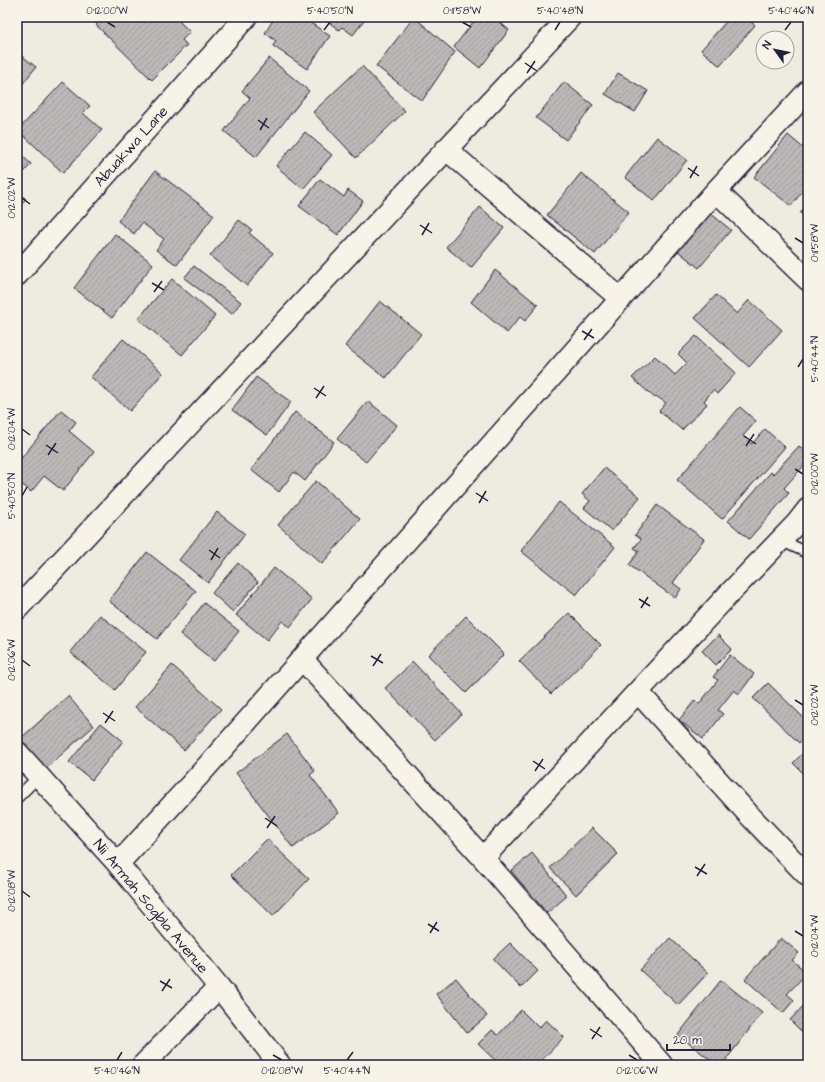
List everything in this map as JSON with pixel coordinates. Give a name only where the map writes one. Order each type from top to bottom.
[{"type":"street","name":"Abuakwa Lane","points":[[17,275],[246,17]]},
{"type":"street","points":[[17,609],[570,17]]},
{"type":"street","points":[[118,864],[202,772],[716,192],[808,91]]},
{"type":"street","points":[[446,149],[621,299]]},
{"type":"street","points":[[716,192],[808,280]]},
{"type":"street","points":[[483,858],[797,523],[808,509]]},
{"type":"street","points":[[302,659],[483,858],[662,1065]]},
{"type":"street","points":[[638,692],[746,812],[808,876]]},
{"type":"street","name":"Nii Armah Sogbla Avenue","points":[[17,752],[118,864],[219,987],[280,1065]]},
{"type":"street","points":[[143,1065],[219,987]]},
{"type":"lane","points":[[780,540],[808,553]]},
{"type":"lane","points":[[17,798],[39,776]]},
{"type":"building","points":[[104,17],[175,17],[190,32],[182,40],[187,45],[152,80],[96,25]]},
{"type":"building","points":[[275,17],[302,17],[330,36],[307,69],[273,46],[276,41],[265,33]]},
{"type":"building","points":[[322,17],[367,17],[353,35],[342,27],[339,30]]},
{"type":"building","points":[[414,17],[455,52],[422,101],[376,66]]},
{"type":"building","points":[[477,17],[493,17],[509,30],[480,68],[454,47]]},
{"type":"building","points":[[730,17],[745,17],[755,25],[720,66],[701,50]]},
{"type":"building","points":[[17,52],[36,67],[17,91]]},
{"type":"building","points":[[269,58],[309,91],[256,157],[224,131],[250,98],[242,91]]},
{"type":"building","points":[[362,66],[405,111],[356,158],[313,112]]},
{"type":"building","points":[[618,73],[648,91],[635,112],[605,94]]},
{"type":"building","points":[[63,82],[90,106],[83,113],[102,130],[63,173],[18,130]]},
{"type":"building","points":[[564,82],[593,105],[566,140],[536,118]]},
{"type":"building","points":[[305,132],[332,155],[303,189],[276,166]]},
{"type":"building","points":[[788,135],[808,152],[808,184],[791,206],[754,177]]},
{"type":"building","points":[[657,137],[687,160],[654,201],[625,177]]},
{"type":"building","points":[[17,151],[31,164],[17,180]]},
{"type":"building","points":[[155,171],[214,215],[177,265],[156,250],[164,239],[142,223],[134,234],[118,221]]},
{"type":"building","points":[[581,173],[629,212],[595,254],[547,215]]},
{"type":"building","points":[[320,179],[344,197],[348,190],[363,201],[338,235],[299,206]]},
{"type":"building","points":[[17,190],[26,199],[17,209]]},
{"type":"building","points":[[808,205],[808,220],[800,213]]},
{"type":"building","points":[[480,207],[504,228],[471,268],[446,247]]},
{"type":"building","points":[[710,213],[731,230],[699,268],[678,251]]},
{"type":"building","points":[[239,220],[252,230],[249,233],[273,253],[247,286],[210,256]]},
{"type":"building","points":[[115,234],[153,264],[112,318],[74,288]]},
{"type":"building","points":[[194,266],[241,302],[232,314],[184,278]]},
{"type":"building","points":[[495,270],[538,305],[525,321],[520,317],[507,333],[471,302]]},
{"type":"building","points":[[172,279],[215,316],[182,355],[138,319]]},
{"type":"building","points":[[716,295],[737,314],[749,300],[782,330],[749,367],[695,318]]},
{"type":"building","points":[[380,301],[421,334],[386,378],[345,346]]},
{"type":"building","points":[[696,336],[736,373],[717,394],[713,390],[704,401],[707,404],[682,430],[659,411],[666,403],[656,396],[655,398],[632,378],[655,356],[675,375],[687,363],[678,354]]},
{"type":"building","points":[[123,339],[163,373],[130,411],[91,377]]},
{"type":"building","points":[[256,377],[291,402],[267,435],[232,410]]},
{"type":"building","points":[[368,401],[397,425],[366,462],[337,439]]},
{"type":"building","points":[[740,407],[756,421],[743,436],[752,444],[765,429],[785,447],[722,519],[677,480]]},
{"type":"building","points":[[61,410],[76,422],[69,431],[94,452],[63,491],[44,476],[31,492],[17,480],[17,463]]},
{"type":"building","points":[[295,412],[334,442],[305,481],[294,472],[279,492],[251,470]]},
{"type":"building","points":[[799,446],[808,454],[808,461],[784,488],[789,493],[749,539],[728,521],[771,472],[773,474]]},
{"type":"building","points":[[604,468],[640,497],[612,531],[584,508],[590,501],[582,494]]},
{"type":"building","points":[[316,481],[360,519],[322,564],[278,525]]},
{"type":"building","points":[[559,502],[615,547],[576,595],[521,551]]},
{"type":"building","points":[[657,505],[704,539],[673,583],[681,589],[675,598],[629,565],[639,551],[634,548],[641,539],[635,535]]},
{"type":"building","points":[[217,512],[245,534],[208,583],[179,560]]},
{"type":"building","points":[[147,552],[196,591],[157,639],[109,601]]},
{"type":"building","points":[[238,563],[258,582],[233,612],[212,593]]},
{"type":"building","points":[[274,568],[312,599],[290,627],[282,621],[267,640],[236,615]]},
{"type":"building","points":[[204,603],[239,631],[214,661],[180,634]]},
{"type":"building","points":[[569,613],[601,645],[551,694],[519,661]]},
{"type":"building","points":[[100,615],[146,652],[115,690],[70,652]]},
{"type":"building","points":[[466,616],[504,654],[466,693],[428,655]]},
{"type":"building","points":[[718,635],[732,649],[716,665],[702,651]]},
{"type":"building","points":[[730,655],[754,674],[739,694],[734,690],[718,710],[723,714],[703,739],[679,720],[695,700],[699,704],[718,680],[713,677]]},
{"type":"building","points":[[413,662],[462,714],[435,740],[385,688]]},
{"type":"building","points":[[172,665],[221,709],[184,750],[135,707]]},
{"type":"building","points":[[768,683],[808,722],[808,733],[799,743],[753,698]]},
{"type":"building","points":[[68,696],[94,726],[46,768],[20,739]]},
{"type":"building","points":[[101,723],[123,741],[92,780],[69,762]]},
{"type":"building","points":[[287,734],[315,771],[310,775],[339,813],[293,848],[236,773]]},
{"type":"building","points":[[808,748],[808,778],[793,763]]},
{"type":"building","points":[[592,828],[618,854],[576,895],[550,868]]},
{"type":"building","points":[[267,839],[309,879],[273,916],[231,875]]},
{"type":"building","points":[[532,853],[567,896],[547,913],[511,871]]},
{"type":"building","points":[[670,938],[708,973],[678,1005],[640,970]]},
{"type":"building","points":[[781,938],[799,953],[792,960],[807,973],[787,994],[794,1000],[783,1013],[745,979]]},
{"type":"building","points":[[510,943],[538,971],[521,988],[493,959]]},
{"type":"building","points":[[456,978],[487,1016],[467,1033],[436,994]]},
{"type":"building","points":[[721,980],[762,1013],[722,1065],[717,1065],[678,1035]]},
{"type":"building","points":[[808,1001],[808,1038],[790,1020]]},
{"type":"building","points":[[521,1010],[539,1028],[546,1020],[564,1037],[537,1065],[500,1065],[478,1044],[492,1030],[498,1035]]}]
